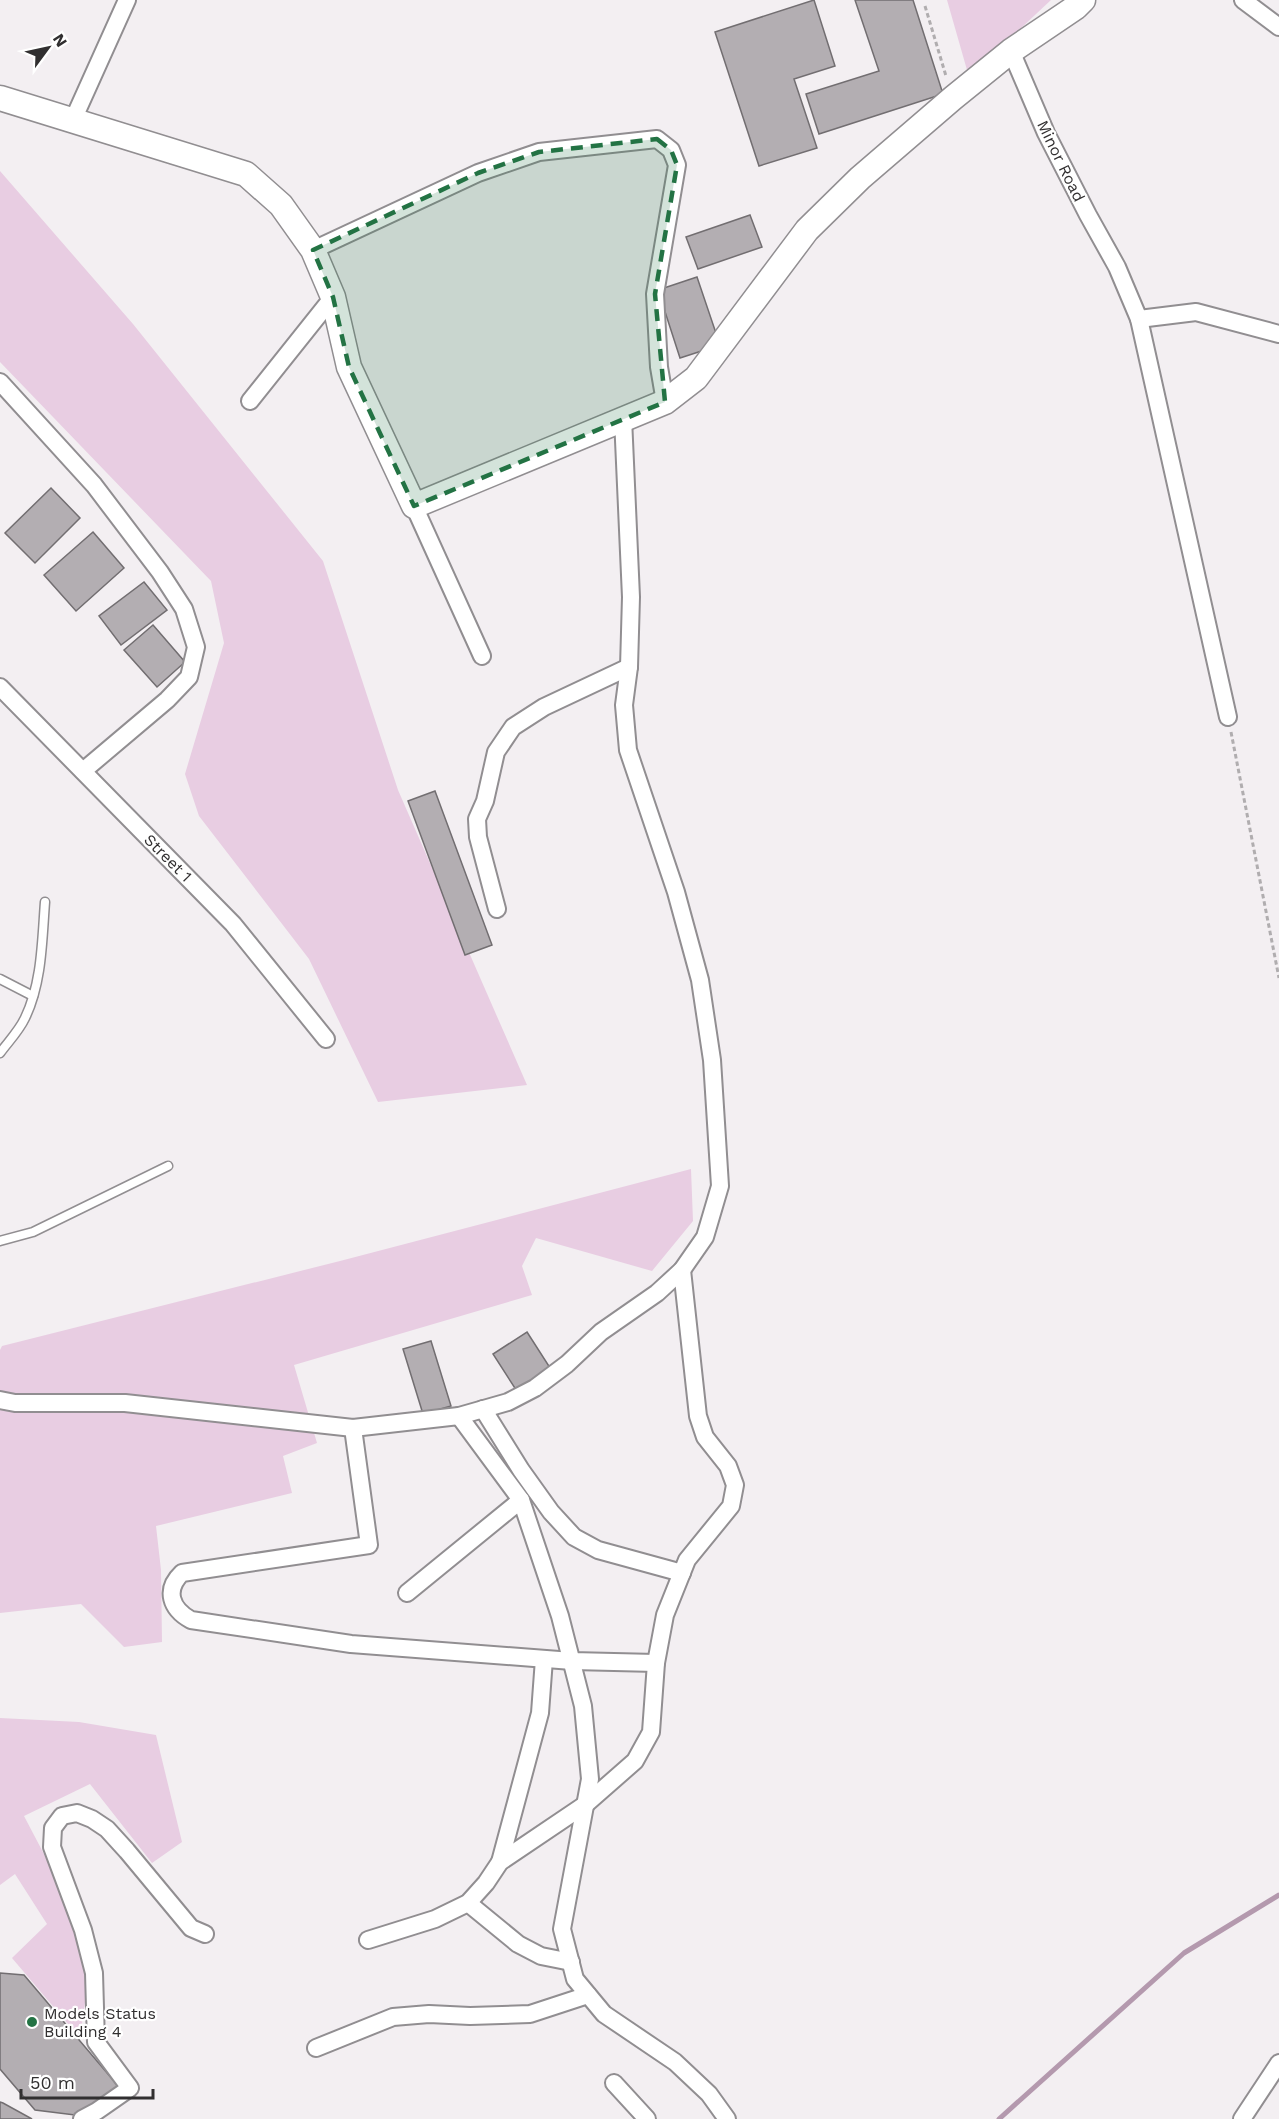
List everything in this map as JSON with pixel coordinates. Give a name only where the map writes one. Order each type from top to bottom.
[{"type":"street","points":[[73,120],[127,0]]},
{"type":"street","points":[[414,507],[664,402],[696,378],[807,230],[860,178],[1011,51],[1083,0]]},
{"type":"street","points":[[1243,0],[1279,27]]},
{"type":"street","name":"Minor Road","points":[[1011,51],[1046,133],[1117,267],[1139,319],[1228,717]]},
{"type":"street","points":[[0,98],[246,174],[281,205],[313,250],[333,297],[349,368],[482,656]]},
{"type":"street","points":[[313,250],[478,173],[540,152],[657,139],[671,150],[676,165],[655,294],[659,367],[664,402]]},
{"type":"street","points":[[250,401],[333,297]]},
{"type":"street","points":[[1139,319],[1196,312],[1279,334]]},
{"type":"street","points":[[0,382],[94,484],[160,572],[184,609],[196,647],[189,677],[167,700],[83,771]]},
{"type":"street","points":[[0,1400],[15,1403],[125,1403],[353,1428],[459,1416],[508,1402],[536,1388],[567,1364],[601,1332],[657,1293],[682,1270],[705,1237],[720,1186],[712,1060],[700,980],[676,892],[628,750],[624,705],[629,667],[631,597],[623,418]]},
{"type":"street","points":[[497,909],[478,837],[477,819],[485,801],[496,752],[513,727],[543,707],[629,667]]},
{"type":"street","name":"Street 1","points":[[0,687],[233,924],[326,1039]]},
{"type":"street","points":[[500,1862],[586,1804],[635,1761],[651,1732],[656,1663],[665,1615],[687,1560],[731,1506],[735,1485],[728,1466],[705,1437],[698,1416],[682,1270]]},
{"type":"street","points":[[483,1409],[521,1470],[551,1512],[574,1537],[598,1550],[682,1573]]},
{"type":"street","points":[[459,1416],[521,1500],[560,1616],[584,1706],[590,1779],[562,1929],[575,1978],[604,2014],[675,2062],[709,2094],[728,2119]]},
{"type":"street","points":[[353,1428],[369,1545],[182,1573],[174,1581],[171,1590],[174,1604],[181,1614],[191,1620],[351,1644],[572,1661],[656,1663]]},
{"type":"street","points":[[407,1593],[521,1500]]},
{"type":"street","points":[[368,1940],[435,1919],[468,1903],[486,1883],[500,1862],[540,1713],[544,1659]]},
{"type":"street","points":[[82,2119],[130,2088],[96,2042],[94,1973],[83,1929],[52,1847],[53,1828],[62,1816],[77,1813],[99,1824],[128,1851],[191,1928],[205,1934]]},
{"type":"street","points":[[468,1903],[518,1944],[541,1956],[571,1962]]},
{"type":"street","points":[[316,2048],[393,2017],[429,2014],[470,2016],[530,2014],[588,1995]]},
{"type":"street","points":[[1242,2119],[1279,2063]]},
{"type":"street","points":[[614,2083],[647,2119]]},
{"type":"lane","points":[[0,1053],[24,1021],[33,996],[41,955],[45,902]]},
{"type":"lane","points":[[0,979],[33,996]]},
{"type":"lane","points":[[0,1241],[33,1232],[168,1166]]},
{"type":"path","points":[[925,6],[953,98]]},
{"type":"path","points":[[1228,717],[1279,978]]},
{"type":"highlighted area","points":[[657,139],[671,150],[677,165],[655,294],[665,402],[414,506],[349,367],[333,297],[313,250],[478,173],[539,152]]},
{"type":"shaded area","points":[[947,0],[1051,0],[969,77]]},
{"type":"shaded area","points":[[0,171],[133,324],[323,561],[398,790],[527,1085],[378,1102],[309,959],[199,816],[185,774],[224,643],[211,581],[0,362]]},
{"type":"shaded area","points":[[691,1169],[693,1221],[652,1271],[536,1238],[522,1266],[532,1295],[294,1365],[317,1443],[283,1456],[292,1493],[156,1526],[161,1570],[162,1642],[124,1647],[81,1604],[0,1613],[0,1350],[2,1346]]},
{"type":"shaded area","points":[[0,1718],[79,1722],[156,1735],[182,1842],[152,1863],[90,1784],[24,1816],[67,1898],[89,1974],[80,2038],[12,1958],[47,1924],[15,1874],[0,1885]]},
{"type":"building","points":[[814,0],[835,66],[794,79],[817,148],[759,166],[715,32]]},
{"type":"building","points":[[855,0],[913,0],[943,94],[819,134],[806,94],[879,71]]},
{"type":"building","points":[[750,215],[762,247],[698,269],[686,237]]},
{"type":"building","points":[[697,277],[720,345],[680,358],[658,290]]},
{"type":"building","points":[[51,488],[80,518],[35,563],[5,533]]},
{"type":"building","points":[[93,532],[124,568],[76,611],[44,575]]},
{"type":"building","points":[[144,582],[167,610],[121,645],[99,616]]},
{"type":"building","points":[[153,625],[185,662],[157,687],[124,650]]},
{"type":"building","points":[[435,791],[492,945],[465,955],[408,801]]},
{"type":"building","points":[[527,1332],[554,1374],[520,1396],[493,1354]]},
{"type":"building","points":[[431,1341],[451,1406],[423,1414],[403,1349]]},
{"type":"building","name":"Models Status Building 4","points":[[0,1973],[24,1975],[119,2087],[75,2115],[35,2110],[0,2069]]},
{"type":"building","points":[[0,2102],[3,2103],[32,2119],[0,2119]]},
{"type":"waterway","points":[[999,2119],[1184,1953],[1279,1895]]},
{"type":"place","name":"Models Status Building 4","points":[[32,2022]]}]
